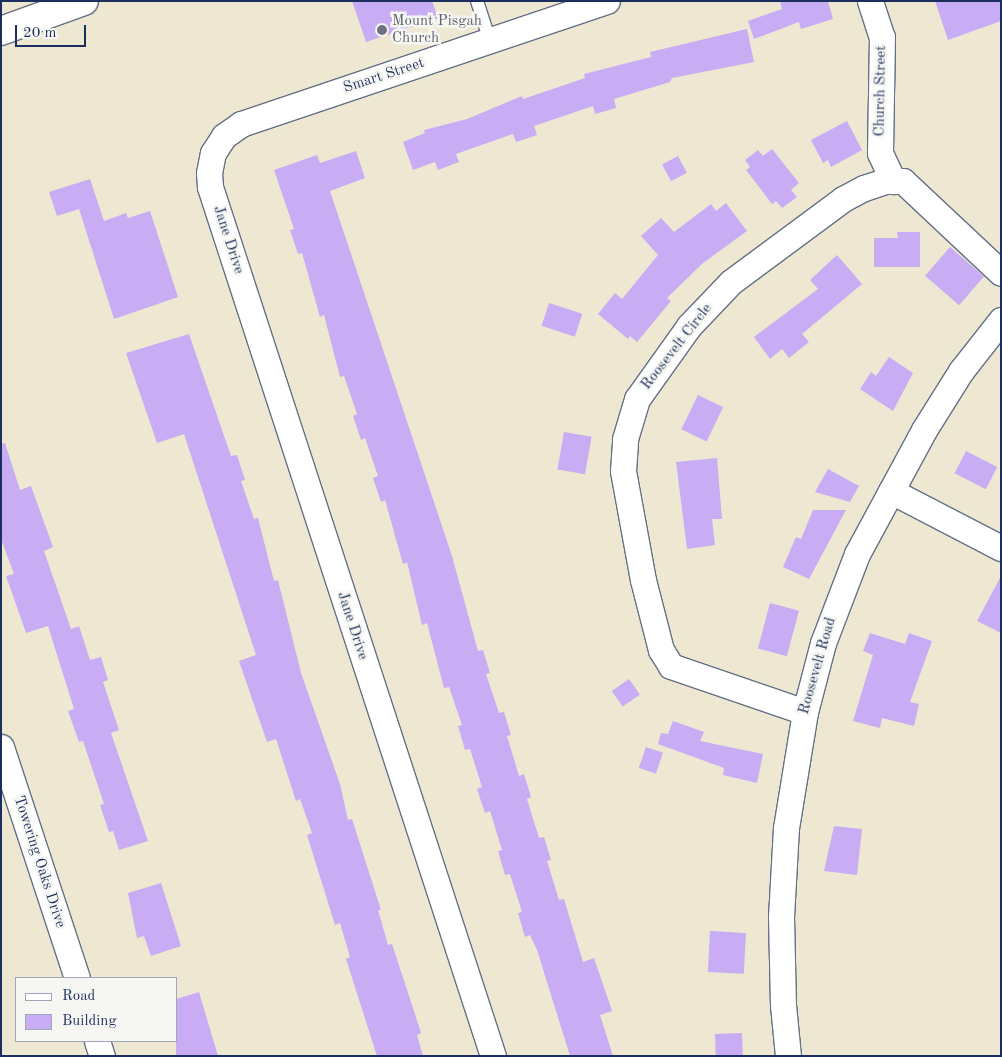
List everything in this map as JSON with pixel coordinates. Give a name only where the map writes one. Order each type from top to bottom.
[{"type":"street","points":[[1,31],[47,7],[84,1]]},
{"type":"street","name":"Smart Street","points":[[213,195],[209,173],[214,153],[224,136],[241,124],[606,1]]},
{"type":"street","name":"Church Street","points":[[870,1],[882,37],[880,153],[893,181]]},
{"type":"street","points":[[893,181],[903,181],[913,188],[1001,273]]},
{"type":"street","name":"Roosevelt Circle","points":[[805,712],[671,666],[661,650],[638,553],[623,472],[626,439],[637,398],[653,372],[689,326],[731,282],[843,199],[864,188],[893,181]]},
{"type":"street","name":"Jane Drive","points":[[213,195],[493,1056]]},
{"type":"street","name":"Roosevelt Road","points":[[788,1056],[783,1005],[781,917],[786,828],[805,712],[838,598],[891,491],[929,421],[1001,320]]},
{"type":"street","points":[[891,491],[1001,548]]},
{"type":"street","name":"Towering Oaks Drive","points":[[1,747],[77,977]]},
{"type":"street","points":[[97,1042],[102,1056]]},
{"type":"lane","points":[[477,1],[490,41]]},
{"type":"building","name":"Mount Pisgah Church","points":[[352,1],[432,1],[438,18],[366,42]]},
{"type":"building","points":[[780,1],[828,1],[833,19],[801,29],[799,22],[754,39],[748,21],[782,9]]},
{"type":"building","points":[[935,1],[1001,1],[1001,21],[948,40]]},
{"type":"building","points":[[747,29],[754,62],[672,78],[670,82],[614,99],[616,108],[595,114],[593,106],[534,126],[537,135],[516,142],[513,134],[456,154],[459,162],[438,170],[435,162],[413,170],[403,142],[425,133],[424,130],[467,119],[522,96],[523,99],[585,78],[584,74],[651,57],[650,52]]},
{"type":"building","points":[[847,121],[862,150],[831,167],[828,160],[823,163],[811,140]]},
{"type":"building","points":[[772,149],[799,183],[791,190],[797,197],[782,208],[776,201],[772,204],[746,170],[750,167],[745,160],[758,150],[763,156]]},
{"type":"building","points":[[356,151],[365,178],[330,191],[452,556],[478,651],[483,650],[490,673],[486,674],[499,713],[504,712],[511,735],[507,736],[519,776],[524,774],[531,797],[527,799],[539,838],[544,837],[551,860],[547,861],[559,900],[564,899],[583,962],[594,958],[612,1011],[600,1015],[613,1056],[570,1056],[537,950],[530,935],[525,937],[518,913],[522,912],[510,874],[505,875],[498,851],[502,850],[490,811],[485,813],[477,789],[482,787],[470,749],[465,750],[458,726],[462,725],[449,687],[444,688],[427,623],[422,625],[407,562],[403,564],[385,500],[381,502],[373,478],[378,476],[365,438],[361,440],[353,416],[357,414],[344,376],[340,377],[324,315],[320,317],[302,253],[298,254],[290,230],[294,229],[274,170],[317,155],[320,163]]},
{"type":"building","points":[[678,156],[687,173],[671,181],[662,164]]},
{"type":"building","points":[[90,179],[104,221],[126,213],[128,218],[150,211],[178,297],[114,319],[79,209],[57,216],[49,192]]},
{"type":"building","points":[[726,203],[747,231],[703,263],[667,298],[671,301],[637,342],[630,336],[628,339],[598,314],[615,293],[622,299],[658,255],[641,236],[661,218],[674,232],[711,204],[716,211]]},
{"type":"building","points":[[897,232],[920,232],[920,267],[874,267],[874,238],[898,238]]},
{"type":"building","points":[[950,247],[984,277],[959,305],[925,276]]},
{"type":"building","points":[[837,255],[862,284],[802,334],[809,342],[789,358],[782,349],[770,359],[754,337],[818,289],[810,280]]},
{"type":"building","points":[[549,303],[582,314],[575,337],[542,326]]},
{"type":"building","points":[[189,334],[231,456],[237,455],[245,480],[241,481],[254,519],[258,518],[274,581],[278,580],[301,673],[340,784],[348,820],[352,819],[381,910],[378,910],[388,945],[392,944],[421,1033],[417,1035],[423,1056],[377,1056],[346,959],[350,957],[340,923],[335,925],[307,835],[312,833],[300,799],[296,801],[276,739],[267,742],[239,661],[256,655],[184,434],[157,443],[126,353]]},
{"type":"building","points":[[889,357],[913,373],[893,411],[860,389],[871,372],[876,376]]},
{"type":"building","points":[[698,395],[723,407],[707,441],[681,429]]},
{"type":"building","points":[[564,432],[592,437],[585,474],[557,469]]},
{"type":"building","points":[[5,443],[20,490],[31,486],[53,547],[44,551],[71,629],[79,626],[90,660],[101,657],[108,680],[103,682],[119,730],[111,733],[148,841],[119,850],[113,831],[109,832],[100,805],[104,804],[83,741],[79,742],[68,711],[74,709],[48,626],[26,633],[6,576],[14,574],[1,539],[1,444]]},
{"type":"building","points":[[966,451],[997,467],[986,489],[955,473]]},
{"type":"building","points":[[717,458],[722,519],[712,519],[715,545],[687,549],[676,462]]},
{"type":"building","points":[[828,469],[859,486],[850,502],[815,492]]},
{"type":"building","points":[[813,510],[846,510],[809,579],[783,567],[796,537],[801,539]]},
{"type":"building","points":[[1001,576],[1001,633],[977,621]]},
{"type":"building","points":[[770,603],[799,611],[787,656],[758,648]]},
{"type":"building","points":[[870,633],[905,644],[909,633],[932,641],[910,702],[919,704],[914,726],[882,718],[880,728],[853,721],[873,655],[863,651]]},
{"type":"building","points":[[629,679],[640,695],[623,707],[612,691]]},
{"type":"building","points":[[673,721],[704,732],[700,741],[763,754],[757,783],[723,775],[724,768],[658,744],[661,733],[668,734]]},
{"type":"building","points":[[646,747],[663,753],[656,774],[639,768]]},
{"type":"building","points":[[834,826],[862,829],[857,875],[824,871]]},
{"type":"building","points":[[161,883],[181,946],[151,956],[144,936],[137,938],[128,893]]},
{"type":"building","points":[[710,931],[746,933],[744,974],[708,972]]},
{"type":"building","points":[[199,992],[218,1056],[176,1056],[176,1042],[178,1042],[178,998]]},
{"type":"building","points":[[742,1033],[743,1056],[716,1056],[715,1034]]},
{"type":"place","name":"Mount Pisgah Church","points":[[382,30]]}]
